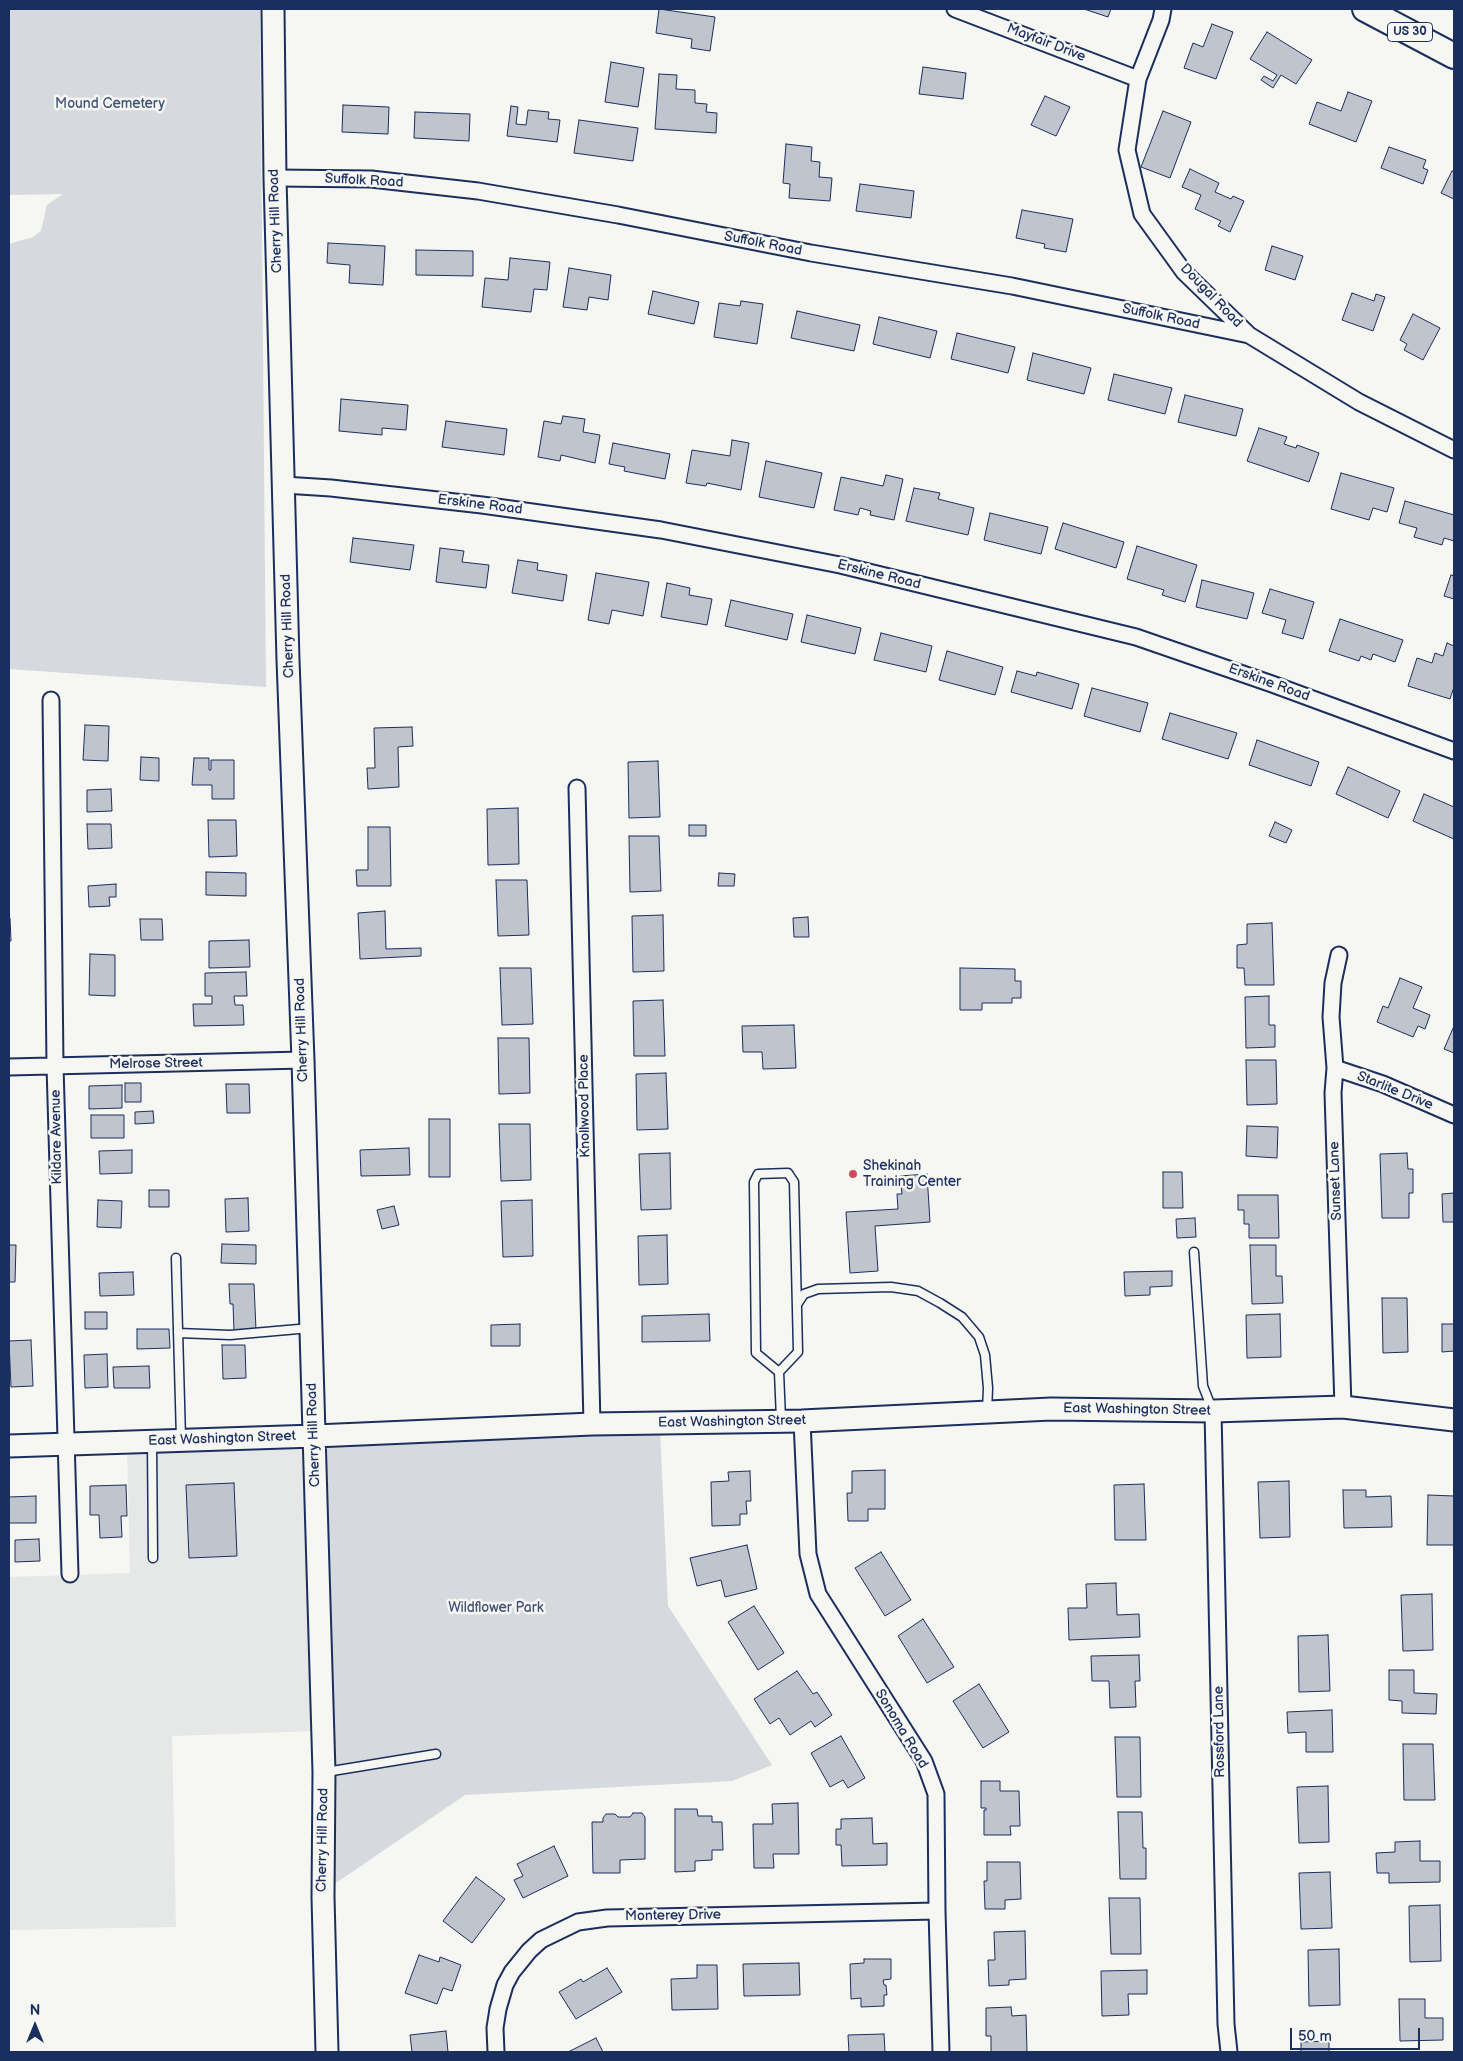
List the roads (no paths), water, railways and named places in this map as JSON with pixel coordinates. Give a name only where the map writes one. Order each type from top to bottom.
[{"type":"main road","name":"US 30","points":[[1365,9],[1454,56]]},
{"type":"street","name":"Cherry Hill Road","points":[[273,9],[275,178],[289,679],[303,1060],[324,1772],[323,1897],[328,2052]]},
{"type":"street","name":"Mayfair Drive","points":[[955,9],[1138,79]]},
{"type":"street","name":"Dougal Road","points":[[1163,9],[1161,20],[1138,79],[1127,150],[1142,214],[1184,272],[1248,335],[1359,402],[1454,450]]},
{"type":"street","name":"Suffolk Road","points":[[275,178],[371,179],[478,190],[811,253],[1012,286],[1248,335]]},
{"type":"street","name":"Erskine Road","points":[[284,485],[331,488],[482,505],[642,527],[840,565],[1136,637],[1272,684],[1454,752]]},
{"type":"street","name":"Kildare Avenue","points":[[51,700],[55,1066],[70,1574]]},
{"type":"street","name":"Knollwood Place","points":[[577,788],[592,1424]]},
{"type":"street","name":"Sunset Lane","points":[[1339,955],[1333,983],[1331,1017],[1335,1068],[1333,1093],[1343,1407]]},
{"type":"street","name":"Melrose Street","points":[[9,1067],[303,1060]]},
{"type":"street","name":"Starlite Drive","points":[[1335,1068],[1383,1084],[1454,1115]]},
{"type":"street","name":"East Washington Street","points":[[9,1446],[314,1436],[592,1424],[781,1422],[1069,1409],[1213,1411],[1343,1407],[1454,1420]]},
{"type":"street","name":"Rossford Lane","points":[[1213,1411],[1226,2024],[1229,2052]]},
{"type":"street","name":"Sonoma Road","points":[[802,1421],[808,1554],[818,1594],[924,1761],[936,1794],[941,2052]]},
{"type":"street","name":"Monterey Drive","points":[[496,2052],[495,2028],[498,2009],[505,1985],[512,1972],[529,1951],[541,1940],[578,1922],[607,1918],[937,1911]]},
{"type":"lane","points":[[779,1372],[756,1354],[754,1182],[758,1174],[788,1173],[794,1182],[798,1352],[779,1372],[781,1422]]},
{"type":"lane","points":[[1194,1252],[1203,1386],[1213,1411]]},
{"type":"lane","points":[[176,1258],[181,1441]]},
{"type":"lane","points":[[798,1303],[804,1294],[818,1290],[891,1287],[918,1291],[940,1303],[962,1317],[979,1337],[985,1355],[988,1388],[987,1412]]},
{"type":"lane","points":[[178,1334],[264,1334],[311,1328]]},
{"type":"lane","points":[[152,1442],[153,1558]]},
{"type":"lane","points":[[324,1772],[436,1754]]},
{"type":"place","name":"Shekinah Training Center","points":[[853,1174]]},
{"type":"park label","name":"Mound Cemetery","points":[[110,104]]},
{"type":"park label","name":"Wildflower Park","points":[[496,1608]]}]
